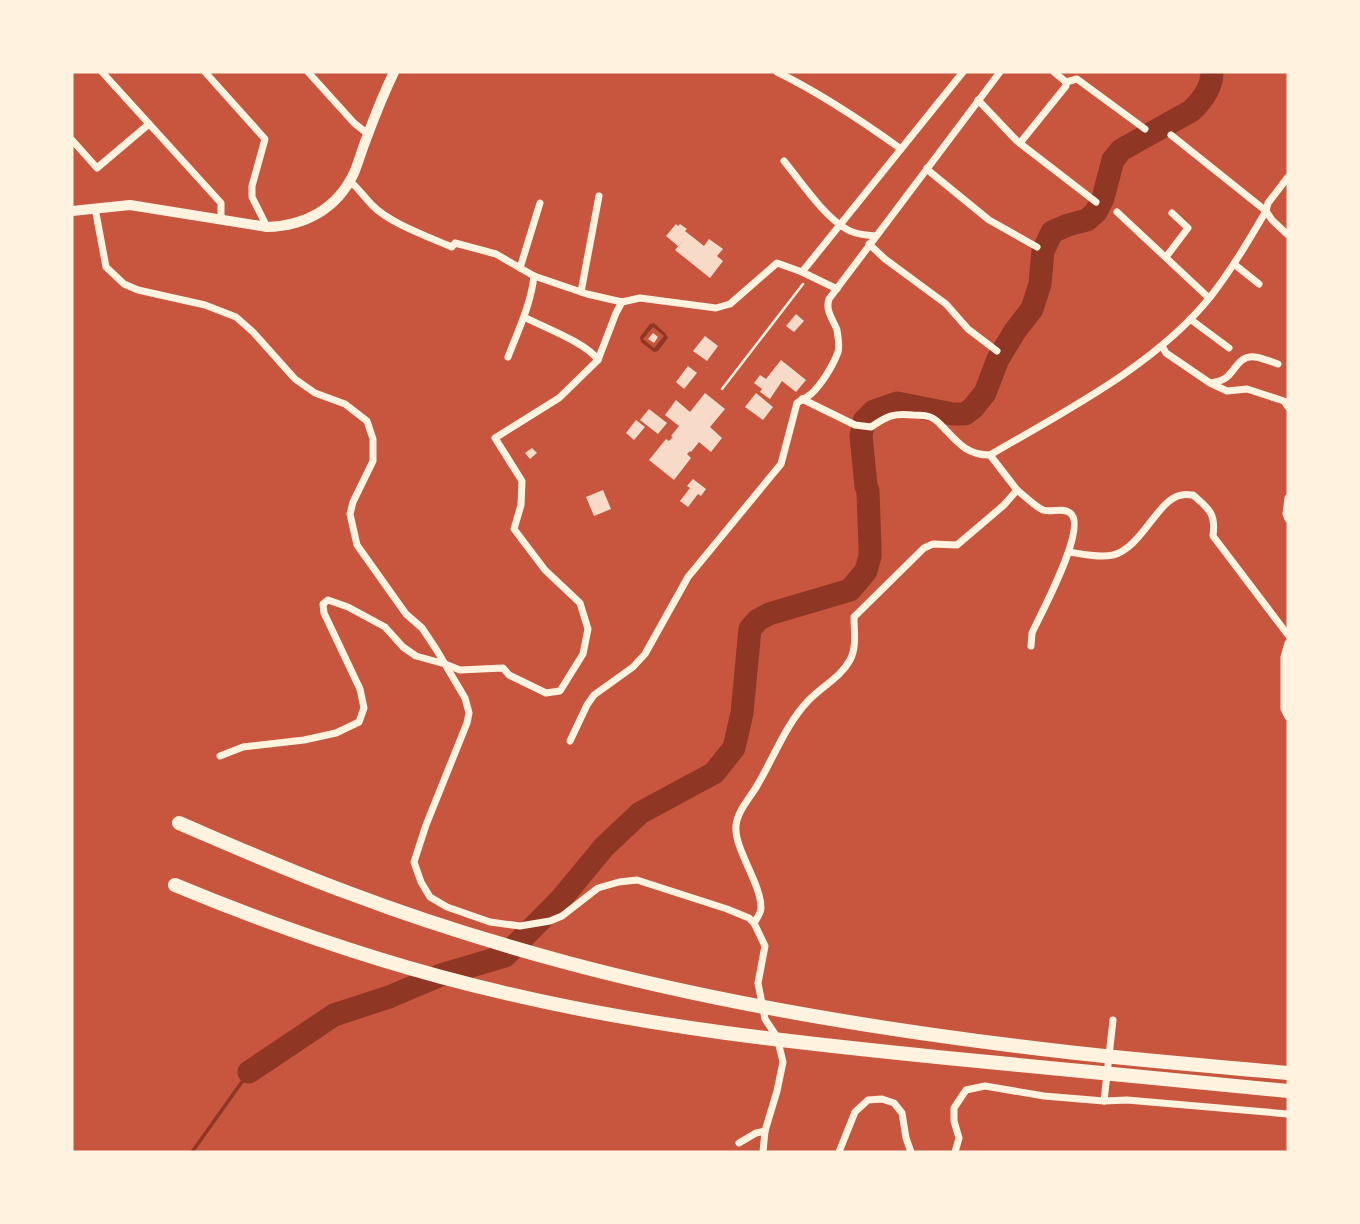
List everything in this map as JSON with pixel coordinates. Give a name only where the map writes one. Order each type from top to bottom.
[{"type":"highway","points":[[179,823],[349,893],[448,928],[567,963],[671,988],[770,1009],[1060,1052],[1288,1073]]},
{"type":"highway","points":[[175,885],[303,934],[402,966],[501,992],[618,1017],[730,1034],[859,1049],[1288,1091]]},
{"type":"main road","points":[[72,211],[130,205],[267,227],[283,227],[315,216],[333,202],[349,180],[394,72]]},
{"type":"street","points":[[102,72],[221,203],[221,219]]},
{"type":"street","points":[[205,72],[265,139],[252,186],[252,197],[267,227]]},
{"type":"street","points":[[308,72],[368,134]]},
{"type":"street","points":[[777,72],[866,124],[901,149]]},
{"type":"street","points":[[802,272],[963,72]]},
{"type":"street","points":[[570,741],[594,695],[633,667],[645,654],[688,576],[781,464],[797,403],[812,393],[827,374],[838,353],[836,327],[827,304],[829,299],[1000,72]]},
{"type":"street","points":[[1054,72],[1066,82]]},
{"type":"street","points":[[1066,82],[1077,79],[1144,129]]},
{"type":"street","points":[[1020,143],[1066,86],[1066,82]]},
{"type":"street","points":[[978,100],[1020,143],[1096,202]]},
{"type":"street","points":[[72,140],[97,168],[149,124]]},
{"type":"street","points":[[1171,135],[1266,211],[1288,235]]},
{"type":"street","points":[[783,161],[824,210],[841,225],[860,235],[875,236]]},
{"type":"street","points":[[928,168],[989,220],[1037,247]]},
{"type":"street","points":[[802,399],[855,425],[871,427],[885,417],[894,415],[928,416],[936,420],[970,452],[990,455],[1100,391],[1162,346],[1209,298],[1234,264],[1266,211],[1268,203],[1288,177]]},
{"type":"street","points":[[349,180],[373,206],[394,220],[452,247],[455,243],[496,254],[534,276],[622,302],[640,298],[716,308],[730,304],[777,263],[837,289]]},
{"type":"street","points":[[581,292],[599,195]]},
{"type":"street","points":[[520,268],[540,203]]},
{"type":"street","points":[[95,208],[106,267],[124,284],[138,290],[205,305],[236,317],[295,379],[315,393],[345,404],[368,421],[373,439],[373,461],[350,514],[357,545],[406,614],[422,628],[465,698],[469,713],[414,862],[430,897],[447,907],[490,922],[520,926],[551,921],[562,916],[598,888],[637,880],[727,909],[749,918],[754,923],[765,946],[758,984],[765,1019],[777,1037],[783,1062],[762,1152]]},
{"type":"street","points":[[1117,212],[1209,298]]},
{"type":"street","points":[[1166,257],[1188,228],[1172,213]]},
{"type":"street","points":[[869,244],[946,304],[968,329],[997,351]]},
{"type":"street","points":[[1234,264],[1259,284]]},
{"type":"street","points":[[508,357],[524,317],[534,276]]},
{"type":"street","points":[[220,755],[243,747],[304,740],[336,733],[359,722],[364,708],[360,689],[324,613],[323,604],[328,600],[386,627],[403,647],[416,656],[460,670],[503,668],[509,674],[546,693],[560,691],[583,654],[588,629],[580,603],[545,570],[514,529],[521,505],[522,481],[495,438],[559,398],[598,360],[622,302]]},
{"type":"street","points":[[524,317],[568,338],[594,354],[598,360]]},
{"type":"street","points":[[1190,319],[1229,348]]},
{"type":"street","points":[[1162,346],[1166,353],[1210,383],[1227,391],[1247,388],[1284,401],[1288,407]]},
{"type":"street","points":[[1210,383],[1221,381],[1239,362],[1248,357],[1278,364]]},
{"type":"street","points":[[990,455],[1017,489],[1042,509],[1062,510],[1070,513],[1074,519],[1075,527],[1069,552],[1031,633],[1031,646]]},
{"type":"street","points":[[754,923],[761,910],[757,890],[737,837],[738,819],[796,715],[850,660],[854,646],[853,617],[924,548],[933,544],[957,545],[1004,505],[1017,489]]},
{"type":"street","points":[[1069,552],[1114,555],[1135,542],[1167,503],[1180,495],[1193,495],[1212,513],[1215,522],[1213,536],[1288,635]]},
{"type":"street","points":[[1288,498],[1288,519]]},
{"type":"street","points":[[1288,642],[1284,657],[1284,709],[1288,717]]},
{"type":"street","points":[[1104,1101],[1113,1020]]},
{"type":"street","points":[[955,1152],[959,1139],[954,1108],[966,1090],[985,1086],[1044,1096],[1104,1101],[1127,1100],[1288,1114]]},
{"type":"street","points":[[839,1152],[855,1112],[869,1100],[882,1099],[894,1103],[902,1113],[911,1152]]},
{"type":"street","points":[[739,1143],[765,1131]]},
{"type":"shaded area","points":[[654,323],[668,338],[658,351],[654,352],[641,342],[640,337],[650,324]],"holes":[[[653,327],[664,336],[654,348],[643,339]]]},
{"type":"building","points":[[676,224],[687,229],[685,231],[704,246],[709,239],[723,249],[717,256],[723,261],[710,278],[675,250],[684,239],[678,246],[666,236]]},
{"type":"building","points":[[796,314],[804,321],[794,332],[786,326]]},
{"type":"building","points":[[653,333],[658,337],[654,343],[648,339]]},
{"type":"building","points":[[705,336],[718,346],[707,361],[693,351]]},
{"type":"building","points":[[781,360],[806,380],[796,392],[782,381],[770,399],[760,392],[762,389],[754,383],[760,375],[766,379]]},
{"type":"building","points":[[688,366],[697,373],[684,389],[676,382]]},
{"type":"building","points":[[705,393],[725,409],[710,427],[722,438],[711,452],[699,442],[687,454],[691,458],[674,480],[649,460],[666,439],[669,441],[673,437],[671,436],[679,426],[665,415],[676,400],[690,412]]},
{"type":"building","points":[[756,393],[773,407],[763,420],[745,407]]},
{"type":"building","points":[[649,409],[667,423],[658,434],[640,420]]},
{"type":"building","points":[[636,420],[645,427],[634,440],[626,433]]},
{"type":"building","points":[[532,448],[537,453],[530,459],[525,453]]},
{"type":"building","points":[[693,479],[706,489],[701,496],[698,494],[688,507],[680,501]]},
{"type":"building","points":[[603,490],[611,509],[594,516],[586,497]]},
{"type":"waterway","points":[[249,1072],[334,1015],[389,997],[441,975],[505,956],[561,899],[604,847],[640,813],[714,773],[734,748],[742,713],[750,629],[758,620],[769,614],[850,590],[866,571],[870,548],[868,491],[861,436],[864,421],[874,411],[897,403],[953,414],[965,414],[973,408],[985,393],[998,359],[1032,309],[1040,284],[1043,251],[1052,232],[1087,220],[1096,212],[1103,198],[1113,160],[1121,150],[1191,111],[1206,93],[1212,72]]},
{"type":"waterway","points":[[192,1152],[249,1072]]}]
